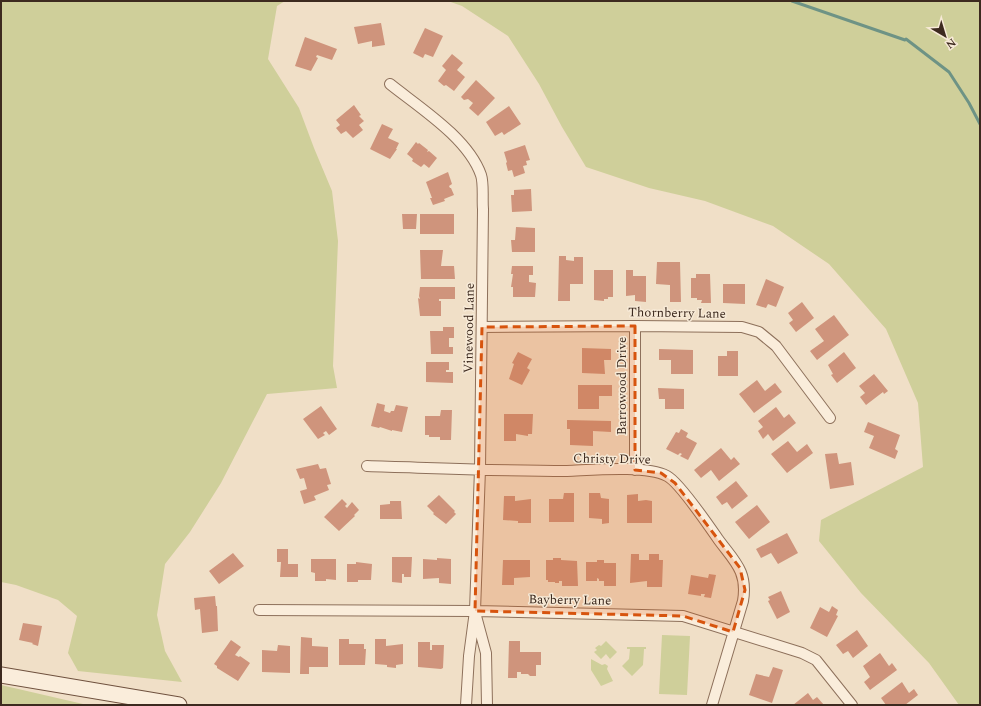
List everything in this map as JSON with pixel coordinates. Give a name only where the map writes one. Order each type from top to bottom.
[{"type":"street","name":"Vinewood Lane","points":[[390,84],[446,129],[468,151],[481,176],[483,209],[480,469],[475,611],[469,656],[466,705]]},
{"type":"street","name":"Barrowood Drive","points":[[635,326],[635,470]]},
{"type":"street","name":"Thornberry Lane","points":[[482,327],[742,327],[759,332],[776,346],[830,418]]},
{"type":"street","name":"Christy Drive","points":[[367,466],[480,469],[635,470],[661,473],[668,477],[675,483],[740,568],[744,579],[745,590],[743,601],[712,705]]},
{"type":"street","name":"Bayberry Lane","points":[[259,610],[475,611],[683,616],[802,653],[816,660],[852,705]]},
{"type":"street","name":"Vinewood Lane","points":[[475,611],[486,653],[487,705]]},
{"type":"street","points":[[1,674],[179,705]]},
{"type":"highlighted area","points":[[635,326],[635,470],[661,473],[675,483],[740,568],[745,590],[733,632],[683,616],[475,611],[482,327]]},
{"type":"green space","points":[[1,1],[285,1],[277,6],[268,59],[299,108],[332,191],[338,241],[333,366],[337,388],[267,394],[221,483],[190,532],[165,564],[157,615],[165,651],[182,682],[78,671],[68,653],[77,616],[58,600],[16,585],[1,582]]},
{"type":"green space","points":[[448,1],[980,1],[980,705],[959,705],[929,663],[861,593],[819,541],[821,520],[923,467],[918,403],[886,329],[829,264],[773,226],[705,201],[649,188],[586,167],[539,84],[508,36],[462,6]]},
{"type":"green space","points":[[662,635],[690,636],[687,695],[659,694]]},
{"type":"green space","points":[[606,641],[617,652],[610,659],[606,654],[601,659],[594,652],[597,650],[595,648],[599,645],[601,646]]},
{"type":"green space","points":[[627,647],[646,647],[646,649],[644,649],[643,665],[632,676],[622,666],[629,659],[630,649],[627,649]]},
{"type":"green space","points":[[591,659],[602,665],[605,664],[608,666],[607,669],[613,681],[601,686],[591,670]]},
{"type":"green space","points":[[1,685],[83,704],[90,705],[1,705]]},
{"type":"building","points":[[381,23],[385,45],[372,47],[372,41],[358,44],[354,27]]},
{"type":"building","points":[[425,28],[443,36],[433,57],[425,54],[423,58],[413,53]]},
{"type":"building","points":[[305,37],[337,49],[332,60],[317,55],[316,57],[318,58],[311,71],[295,66]]},
{"type":"building","points":[[452,54],[463,63],[457,70],[465,77],[454,91],[438,81],[446,70],[442,66]]},
{"type":"building","points":[[476,80],[495,98],[478,116],[469,108],[473,103],[468,99],[464,100],[461,97]]},
{"type":"building","points":[[354,105],[361,115],[359,116],[364,121],[359,125],[363,130],[353,138],[346,131],[341,134],[336,128],[340,125],[336,120]]},
{"type":"building","points":[[509,106],[521,124],[504,135],[502,132],[495,136],[486,122]]},
{"type":"building","points":[[382,124],[393,129],[388,138],[399,143],[390,159],[370,149]]},
{"type":"building","points":[[416,142],[428,150],[427,152],[429,151],[437,158],[429,168],[424,164],[421,167],[412,161],[413,159],[407,154]]},
{"type":"building","points":[[525,145],[530,160],[526,161],[527,165],[523,166],[525,173],[514,177],[512,170],[508,171],[504,152]]},
{"type":"building","points":[[448,172],[452,184],[449,186],[454,195],[444,199],[445,201],[433,205],[426,182]]},
{"type":"building","points":[[531,189],[532,211],[512,212],[511,195],[514,195],[514,190]]},
{"type":"building","points":[[402,214],[417,214],[416,229],[403,229]]},
{"type":"building","points":[[420,214],[454,214],[454,234],[420,234]]},
{"type":"building","points":[[516,227],[535,228],[535,252],[512,252],[511,240],[515,240]]},
{"type":"building","points":[[420,250],[443,250],[441,266],[454,266],[455,279],[421,279]]},
{"type":"building","points":[[559,256],[566,256],[566,260],[574,261],[574,257],[583,257],[583,284],[570,284],[570,301],[558,301]]},
{"type":"building","points":[[657,262],[680,262],[681,302],[670,302],[670,285],[656,284]]},
{"type":"building","points":[[512,266],[533,266],[533,275],[529,275],[529,282],[536,283],[535,297],[513,297],[513,287],[511,287],[513,274],[511,274]]},
{"type":"building","points":[[594,270],[613,270],[613,297],[608,297],[608,299],[604,299],[604,301],[594,300]]},
{"type":"building","points":[[626,270],[633,270],[633,276],[646,276],[646,302],[635,301],[635,295],[626,296]]},
{"type":"building","points":[[696,274],[710,274],[711,303],[701,303],[702,300],[691,298],[691,278],[696,278]]},
{"type":"building","points":[[766,279],[784,287],[776,307],[768,304],[766,308],[756,305]]},
{"type":"building","points":[[723,284],[745,284],[745,304],[723,303]]},
{"type":"building","points":[[420,287],[455,287],[455,299],[439,299],[439,301],[441,301],[441,316],[420,316],[418,298],[420,299]]},
{"type":"building","points":[[802,302],[814,318],[796,332],[789,323],[793,320],[788,313]]},
{"type":"building","points":[[834,315],[849,335],[817,360],[810,351],[824,341],[815,329]]},
{"type":"building","points":[[443,327],[454,327],[454,338],[449,338],[449,347],[453,347],[453,354],[431,354],[430,331],[443,331]]},
{"type":"building","points":[[582,348],[611,349],[611,360],[604,360],[605,374],[582,373]]},
{"type":"building","points":[[659,349],[693,350],[693,374],[671,374],[671,360],[659,360]]},
{"type":"building","points":[[727,351],[738,351],[738,376],[718,376],[718,356],[727,356]]},
{"type":"building","points":[[518,352],[532,359],[527,368],[530,370],[522,385],[509,379],[514,364],[512,363]]},
{"type":"building","points":[[844,352],[856,368],[837,383],[831,375],[833,374],[828,365]]},
{"type":"building","points":[[426,362],[449,362],[449,370],[446,370],[446,372],[453,372],[453,383],[426,382]]},
{"type":"building","points":[[874,374],[888,391],[884,394],[883,392],[866,405],[860,397],[865,393],[859,386]]},
{"type":"building","points":[[757,380],[765,391],[775,383],[782,392],[754,413],[739,394]]},
{"type":"building","points":[[578,385],[612,385],[612,396],[599,396],[599,409],[578,409]]},
{"type":"building","points":[[658,388],[684,389],[684,409],[665,409],[665,399],[659,399]]},
{"type":"building","points":[[377,403],[385,405],[384,411],[390,413],[391,411],[394,411],[396,405],[408,407],[402,432],[371,426]]},
{"type":"building","points":[[321,406],[337,429],[329,435],[326,431],[323,433],[325,435],[318,439],[303,419]]},
{"type":"building","points":[[776,407],[784,418],[789,414],[796,423],[773,441],[768,434],[763,439],[758,431],[763,427],[758,421]]},
{"type":"building","points":[[441,410],[452,410],[451,440],[440,440],[440,437],[429,437],[429,435],[425,435],[425,416],[440,416]]},
{"type":"building","points":[[504,414],[533,414],[532,434],[528,434],[528,436],[516,434],[516,441],[504,441]]},
{"type":"building","points":[[567,420],[611,421],[611,432],[593,431],[593,446],[570,445],[570,429],[567,429]]},
{"type":"building","points":[[868,422],[900,435],[895,449],[898,451],[895,459],[869,448],[874,436],[864,432]]},
{"type":"building","points":[[681,429],[688,433],[686,437],[697,443],[688,460],[680,456],[682,454],[680,453],[678,455],[666,449],[676,432],[679,433]]},
{"type":"building","points":[[788,441],[797,452],[807,444],[813,453],[787,473],[771,454]]},
{"type":"building","points":[[721,448],[731,460],[734,457],[740,464],[719,481],[711,470],[701,478],[694,470]]},
{"type":"building","points":[[837,453],[839,464],[851,462],[854,485],[830,489],[825,454]]},
{"type":"building","points":[[318,464],[320,469],[326,468],[331,484],[327,485],[329,490],[314,496],[316,500],[304,504],[300,491],[307,489],[304,478],[300,479],[296,469]]},
{"type":"building","points":[[736,481],[748,496],[732,509],[727,502],[722,505],[716,497]]},
{"type":"building","points":[[564,493],[574,493],[574,522],[549,522],[549,499],[563,499]]},
{"type":"building","points":[[589,493],[600,493],[601,498],[609,499],[609,523],[602,524],[602,519],[589,518]]},
{"type":"building","points":[[638,494],[638,501],[652,501],[652,523],[627,523],[627,495]]},
{"type":"building","points":[[439,495],[455,511],[454,512],[456,514],[446,524],[433,514],[434,513],[427,506]]},
{"type":"building","points":[[504,496],[515,496],[515,501],[531,499],[531,523],[518,523],[518,521],[503,520]]},
{"type":"building","points":[[342,499],[347,504],[345,506],[347,508],[352,502],[359,510],[354,515],[355,516],[339,531],[324,517]]},
{"type":"building","points":[[390,501],[401,501],[402,519],[380,519],[380,505],[390,504]]},
{"type":"building","points":[[757,505],[770,522],[749,539],[735,522]]},
{"type":"building","points":[[787,533],[798,553],[778,564],[771,553],[761,558],[756,549]]},
{"type":"building","points":[[277,549],[288,549],[288,564],[298,564],[298,577],[280,577],[281,562],[277,562]]},
{"type":"building","points":[[233,553],[244,566],[219,584],[209,571]]},
{"type":"building","points":[[631,554],[639,554],[639,560],[649,560],[649,554],[659,554],[659,560],[663,560],[662,587],[647,587],[647,581],[630,583]]},
{"type":"building","points":[[392,557],[412,557],[411,577],[404,577],[404,574],[402,574],[402,583],[392,582]]},
{"type":"building","points":[[437,558],[451,559],[451,584],[439,583],[439,578],[423,579],[423,559],[437,560]]},
{"type":"building","points":[[553,558],[577,561],[578,586],[562,586],[562,581],[555,583],[548,582],[548,580],[546,580],[546,560],[553,560]]},
{"type":"building","points":[[311,559],[336,559],[336,580],[326,579],[326,581],[315,581],[315,573],[311,572]]},
{"type":"building","points":[[503,560],[530,560],[530,577],[514,578],[514,585],[502,585]]},
{"type":"building","points":[[597,560],[604,560],[604,563],[616,563],[616,586],[604,586],[604,581],[599,581],[597,578],[597,581],[586,581],[586,562],[597,562]]},
{"type":"building","points":[[356,562],[372,564],[371,580],[347,582],[347,564],[356,564]]},
{"type":"building","points":[[709,574],[716,575],[711,598],[704,597],[705,594],[701,594],[701,596],[688,594],[691,575],[708,578]]},
{"type":"building","points":[[781,591],[790,612],[777,619],[768,601],[770,600],[768,597]]},
{"type":"building","points":[[215,596],[218,631],[202,633],[200,609],[195,610],[194,598]]},
{"type":"building","points":[[832,606],[838,610],[836,615],[838,616],[827,637],[810,628],[820,607],[829,612]]},
{"type":"building","points":[[23,623],[42,626],[38,646],[32,644],[33,643],[19,640]]},
{"type":"building","points":[[857,630],[868,646],[853,658],[848,651],[843,654],[836,645]]},
{"type":"building","points":[[301,637],[312,638],[312,646],[328,647],[328,667],[309,667],[309,674],[300,674]]},
{"type":"building","points":[[339,639],[349,639],[349,644],[364,644],[364,649],[366,649],[365,665],[339,665]]},
{"type":"building","points":[[375,639],[386,639],[386,646],[403,644],[403,664],[396,665],[396,668],[387,667],[387,665],[375,664]]},
{"type":"building","points":[[231,640],[241,647],[235,655],[240,656],[250,663],[238,681],[217,668],[214,664]]},
{"type":"building","points":[[509,641],[520,641],[520,652],[541,652],[541,665],[536,665],[536,676],[530,676],[528,674],[521,674],[521,672],[517,672],[517,678],[508,678]]},
{"type":"building","points":[[418,642],[430,642],[430,650],[432,650],[432,645],[444,645],[443,668],[418,667]]},
{"type":"building","points":[[278,645],[290,646],[290,673],[262,672],[262,650],[277,651]]},
{"type":"building","points":[[880,653],[889,666],[892,663],[897,670],[870,690],[864,682],[870,677],[863,666]]},
{"type":"building","points":[[773,667],[783,670],[772,703],[749,695],[756,674],[769,677]]},
{"type":"building","points":[[902,682],[909,693],[914,689],[918,695],[905,705],[886,705],[881,698]]},
{"type":"building","points":[[808,693],[813,700],[817,697],[824,705],[793,705]]},
{"type":"waterway","points":[[792,1],[905,40],[906,39],[949,72],[969,103],[980,124]]}]
